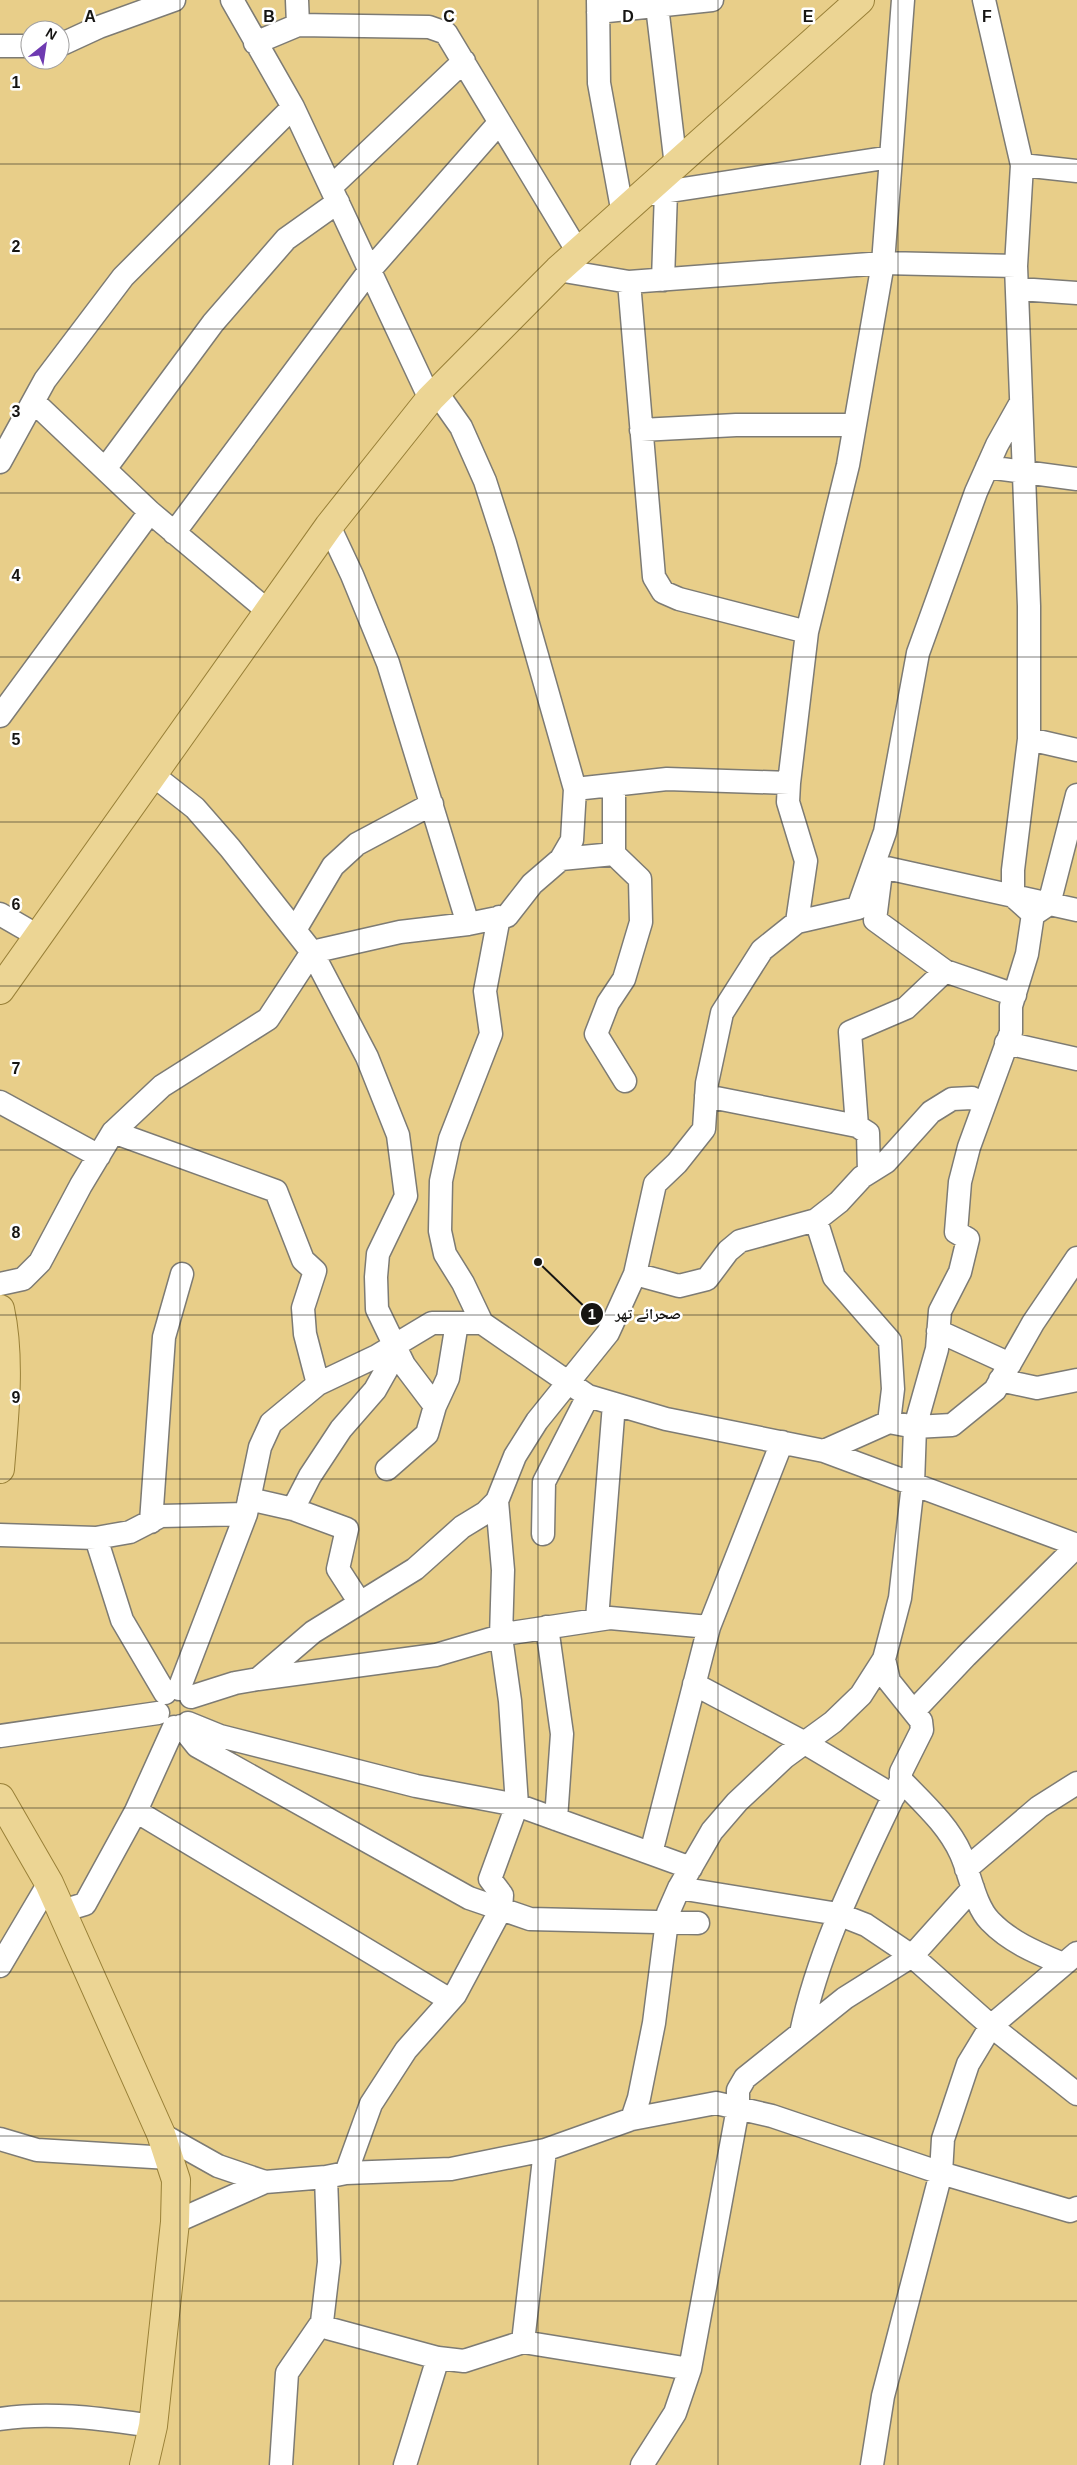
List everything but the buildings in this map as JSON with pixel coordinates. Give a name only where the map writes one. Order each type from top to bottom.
[{"type":"main road","points":[[0,990],[329,526],[433,396],[558,270],[623,214],[655,194],[676,166],[860,0]]},
{"type":"main road","points":[[0,1310],[5,1330],[4,1423],[0,1469]]},
{"type":"main road","points":[[0,1798],[49,1884],[62,1911],[165,2146],[176,2180],[175,2222],[153,2426],[144,2465]]},
{"type":"street","points":[[70,40],[99,27],[174,0]]},
{"type":"street","points":[[0,1284],[23,1279],[40,1262],[113,1132],[162,1086],[268,1019],[312,952],[400,932],[468,924],[507,916],[532,884],[561,859],[572,840],[574,789],[505,543],[485,481],[461,427],[433,396],[370,270],[293,107],[232,0]]},
{"type":"street","points":[[297,0],[298,25]]},
{"type":"street","points":[[623,214],[598,82],[598,6],[657,6],[712,0]]},
{"type":"street","points":[[797,922],[806,861],[788,802],[789,783],[807,632],[848,465],[883,263],[903,0]]},
{"type":"street","points":[[984,0],[1022,165],[1016,266],[1019,289],[1020,404],[1029,606],[1029,739],[1013,870],[1013,896]]},
{"type":"street","points":[[657,6],[676,166]]},
{"type":"street","points":[[255,43],[298,25],[428,27],[446,33],[578,252]]},
{"type":"street","points":[[0,46],[20,46]]},
{"type":"street","points":[[105,469],[213,323],[286,239],[334,195],[464,61]]},
{"type":"street","points":[[0,462],[46,380],[123,277],[293,107]]},
{"type":"street","points":[[174,532],[370,270],[499,123]]},
{"type":"street","points":[[663,280],[655,194],[891,157]]},
{"type":"street","points":[[1022,165],[1077,171]]},
{"type":"street","points":[[558,270],[629,282],[883,263],[1016,266]]},
{"type":"street","points":[[629,282],[654,577],[663,592],[679,599],[807,632]]},
{"type":"street","points":[[1019,289],[1077,293]]},
{"type":"street","points":[[34,402],[150,512],[268,611]]},
{"type":"street","points":[[1015,995],[946,971],[875,920],[878,865],[895,783],[918,653],[987,467],[1020,404]]},
{"type":"street","points":[[641,430],[736,425],[855,425]]},
{"type":"street","points":[[987,467],[1077,479]]},
{"type":"street","points":[[0,716],[150,512]]},
{"type":"street","points":[[329,526],[352,575],[388,663],[468,924]]},
{"type":"street","points":[[1029,739],[1077,750]]},
{"type":"street","points":[[153,775],[195,808],[312,952],[367,1057],[398,1135],[406,1196],[378,1254],[376,1277],[377,1309],[404,1365],[435,1406]]},
{"type":"street","points":[[574,789],[667,779],[789,783]]},
{"type":"street","points":[[614,784],[614,854],[640,879],[641,922],[624,979],[608,1003],[596,1034],[625,1081]]},
{"type":"street","points":[[632,2119],[639,2098],[654,2023],[667,1922],[679,1888],[712,1831],[737,1802],[785,1757],[833,1722],[861,1695],[884,1659],[900,1598],[913,1484],[915,1427],[937,1349],[940,1311],[960,1272],[968,1239],[956,1232],[960,1182],[984,1104],[1011,1032],[1011,1006],[1077,795]]},
{"type":"street","points":[[295,930],[333,866],[357,844],[432,804]]},
{"type":"street","points":[[561,859],[614,854]]},
{"type":"street","points":[[878,865],[1013,896],[1041,909],[1077,910]]},
{"type":"street","points":[[258,1679],[313,1632],[415,1569],[462,1527],[484,1513],[497,1501],[516,1456],[537,1420],[608,1333],[635,1274],[655,1184],[677,1163],[704,1129],[707,1083],[722,1014],[762,950],[797,922],[858,908],[878,865]]},
{"type":"street","points":[[0,914],[38,936]]},
{"type":"street","points":[[499,918],[485,991],[491,1034],[450,1140],[441,1180],[440,1231],[445,1254],[463,1283],[482,1323],[588,1396],[666,1419],[824,1451],[1077,1546],[966,1656],[914,1711]]},
{"type":"street","points":[[857,1126],[850,1032],[906,1008],[946,971]]},
{"type":"street","points":[[1006,1043],[1077,1059]]},
{"type":"street","points":[[706,1096],[857,1126],[868,1133],[869,1172]]},
{"type":"street","points":[[635,1274],[679,1286],[707,1279],[728,1251],[740,1242],[816,1220],[839,1202],[862,1177],[886,1162],[931,1112],[952,1099],[972,1098],[984,1104]]},
{"type":"street","points":[[0,1102],[98,1156]]},
{"type":"street","points":[[113,1132],[276,1191],[303,1260],[315,1271],[303,1308],[305,1334],[318,1384]]},
{"type":"street","points":[[816,1220],[834,1277],[890,1341],[893,1388],[889,1422]]},
{"type":"street","points":[[824,1451],[889,1422],[915,1427],[952,1425],[995,1390],[1033,1323],[1077,1258]]},
{"type":"street","points":[[151,1522],[164,1336],[182,1274]]},
{"type":"street","points":[[62,1911],[85,1904],[136,1811],[176,1710],[248,1506],[260,1447],[271,1423],[318,1384],[395,1348],[432,1323],[482,1323]]},
{"type":"street","points":[[387,1468],[427,1434],[435,1406],[448,1378],[457,1323]]},
{"type":"street","points":[[938,1331],[1005,1372],[1038,1388],[1077,1380]]},
{"type":"street","points":[[292,1509],[310,1476],[341,1429],[375,1390],[395,1348]]},
{"type":"street","points":[[543,1534],[544,1482],[588,1396]]},
{"type":"street","points":[[597,1620],[614,1404]]},
{"type":"street","points":[[651,1853],[709,1627],[782,1442]]},
{"type":"street","points":[[281,2465],[287,2373],[322,2322],[336,2175],[371,2104],[406,2050],[450,2000],[501,1909],[502,1895],[490,1879],[517,1806],[510,1701],[501,1637],[503,1570],[497,1501]]},
{"type":"street","points":[[0,1535],[96,1538],[130,1532],[161,1516],[248,1506],[292,1509],[347,1528],[338,1569],[360,1603]]},
{"type":"street","points":[[96,1538],[122,1620],[196,1746],[469,1898],[530,1919],[698,1923]]},
{"type":"street","points":[[0,1736],[176,1710],[234,1683],[436,1655],[511,1633],[547,1627],[610,1618],[709,1627]]},
{"type":"street","points":[[547,1627],[562,1734],[556,1820]]},
{"type":"street","points":[[801,2033],[808,2001],[838,1914],[898,1788],[900,1772],[922,1730],[921,1720],[889,1681],[884,1659]]},
{"type":"street","points":[[694,1684],[805,1743],[898,1788],[946,1828],[961,1855],[989,1920],[1021,1945],[1070,1959]]},
{"type":"street","points":[[176,1710],[220,1736],[416,1786],[517,1806],[691,1868]]},
{"type":"street","points":[[642,2465],[675,2413],[690,2369],[738,2108],[738,2090],[744,2078],[846,1998],[912,1956],[970,1878],[1039,1808],[1077,1783]]},
{"type":"street","points":[[136,1811],[450,2000]]},
{"type":"street","points":[[0,1966],[49,1884]]},
{"type":"street","points":[[679,1888],[838,1914],[866,1925],[912,1956],[991,2026],[1077,2094]]},
{"type":"street","points":[[872,2465],[883,2396],[941,2173],[943,2139],[968,2064],[991,2026],[1070,1959]]},
{"type":"street","points":[[175,2222],[266,2182],[336,2175],[450,2169],[545,2150],[632,2119],[716,2103],[772,2116],[941,2173],[1075,2211]]},
{"type":"street","points":[[0,2139],[37,2150],[165,2146],[266,2182]]},
{"type":"street","points":[[523,2342],[545,2150]]},
{"type":"street","points":[[322,2322],[327,2328],[438,2358],[464,2361],[523,2342],[690,2369]]},
{"type":"street","points":[[405,2465],[438,2358]]},
{"type":"street","points":[[0,2419],[23,2416],[78,2416],[153,2426]]},
{"type":"shaded area","points":[[0,0],[1077,0],[1077,2465],[0,2465]]},
{"type":"place","name":"صحرائے تھر","points":[[538,1262]]}]
